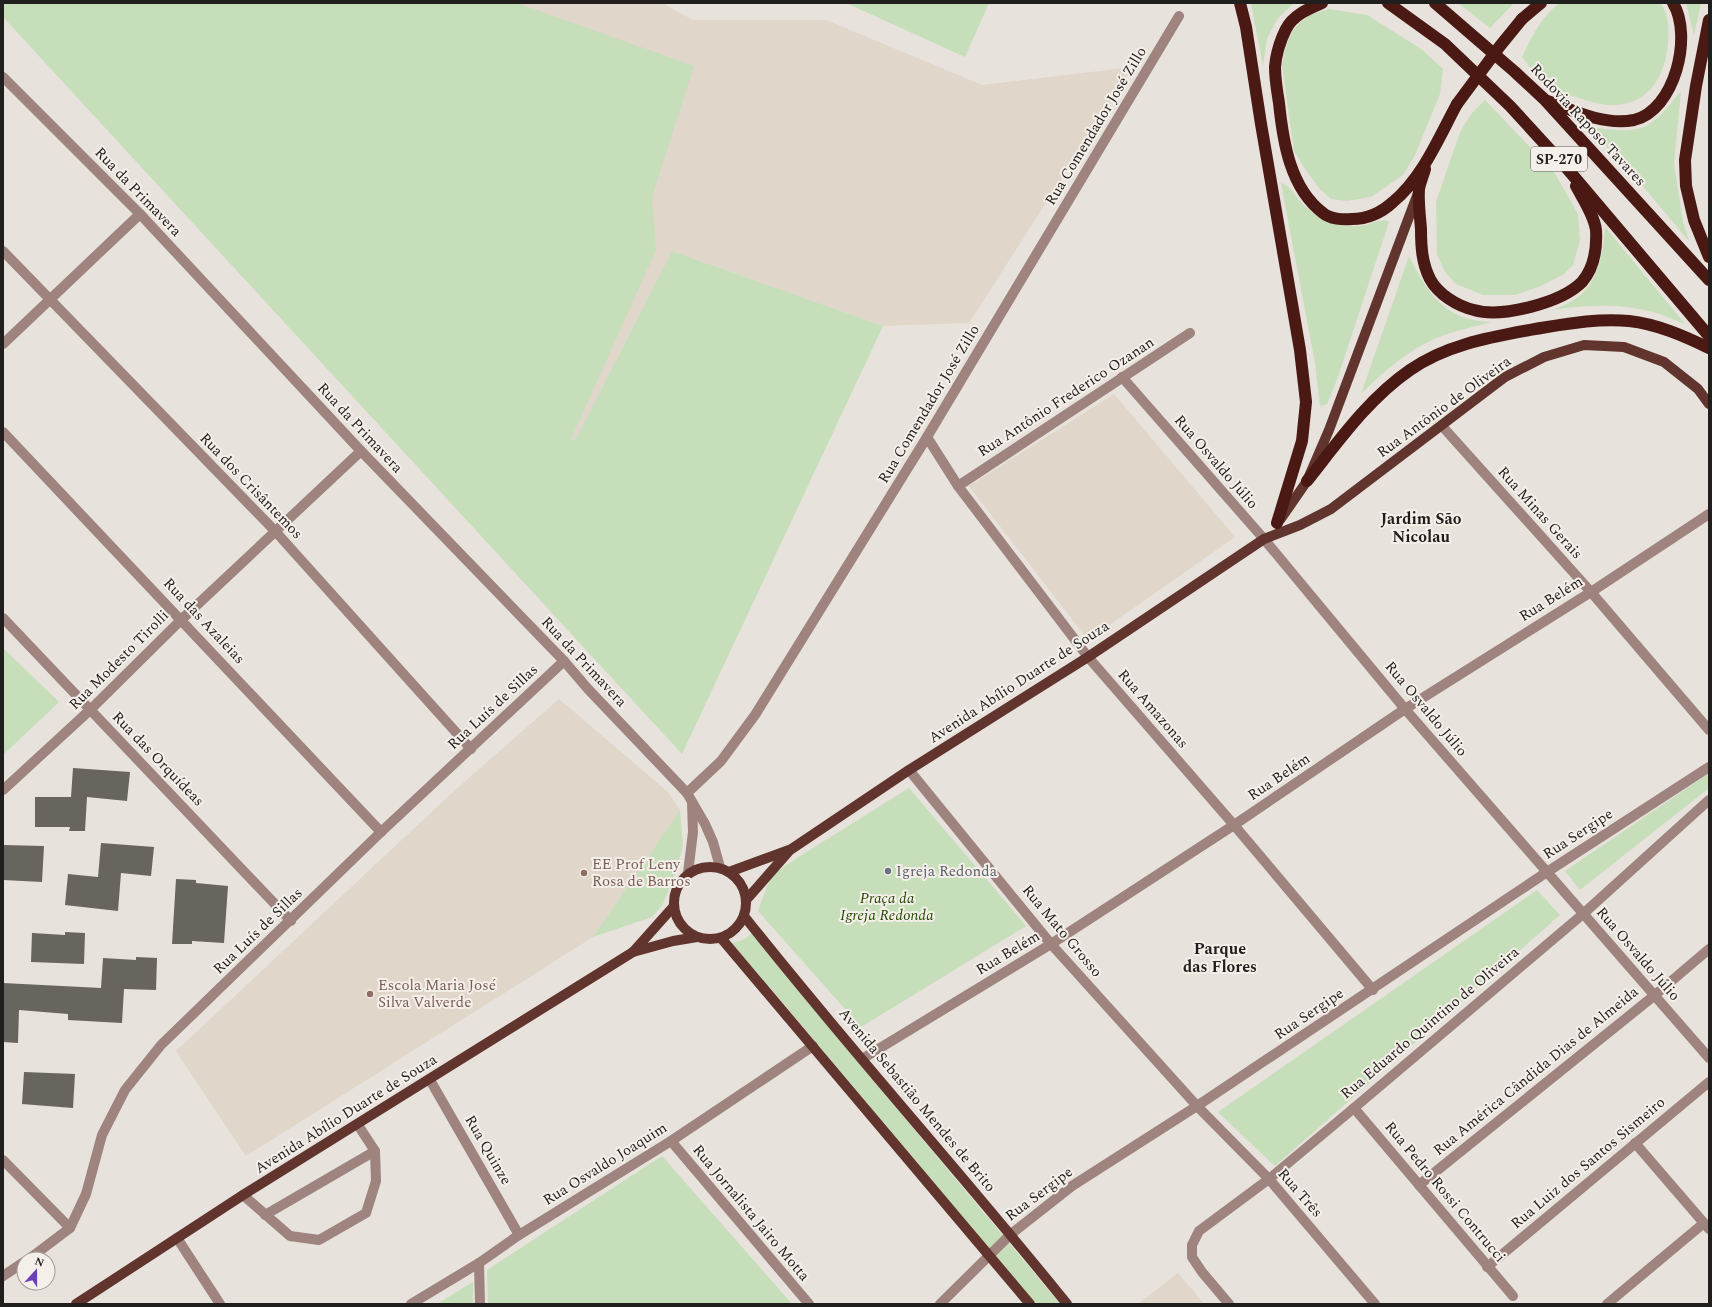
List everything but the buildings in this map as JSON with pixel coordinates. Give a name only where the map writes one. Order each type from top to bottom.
[{"type":"highway","points":[[1240,3],[1246,26],[1261,124],[1300,350],[1306,402],[1302,441],[1277,523]]},
{"type":"highway","points":[[1322,3],[1296,16],[1286,28],[1275,66],[1280,120],[1287,153],[1295,175],[1307,198],[1324,214],[1336,218],[1362,219],[1376,214],[1393,203],[1403,192],[1430,154],[1458,104],[1500,46],[1522,19],[1541,3]]},
{"type":"highway","name":"SP-270","points":[[1388,3],[1445,44],[1510,106],[1565,166],[1709,336]]},
{"type":"highway","points":[[1544,99],[1576,111],[1616,122],[1634,120],[1651,112],[1664,98],[1675,76],[1681,52],[1679,15],[1673,3]]},
{"type":"highway","name":"Rodovia Raposo Tavares","points":[[1437,4],[1544,99],[1709,280]]},
{"type":"highway","points":[[1709,20],[1696,86],[1685,160],[1686,186],[1694,220],[1709,257]]},
{"type":"highway","points":[[1430,154],[1419,189],[1422,258],[1431,280],[1446,297],[1473,310],[1489,312],[1530,308],[1555,300],[1581,282],[1592,264],[1596,242],[1596,228],[1589,211],[1565,166]]},
{"type":"highway","points":[[1307,481],[1345,432],[1373,400],[1409,370],[1442,352],[1474,341],[1572,323],[1596,320],[1630,321],[1655,326],[1686,337],[1709,348]]},
{"type":"main road","points":[[1264,539],[1307,481],[1329,430],[1419,189]]},
{"type":"main road","name":"Rua Antônio de Oliveira","points":[[1264,539],[1300,526],[1331,509],[1505,377],[1544,357],[1584,345],[1624,347],[1664,362],[1698,389],[1709,404]]},
{"type":"main road","name":"Avenida Abílio Duarte de Souza","points":[[729,872],[790,850],[909,770],[1088,657],[1264,539]]},
{"type":"main road","name":"Avenida Abílio Duarte de Souza","points":[[747,899],[790,850]]},
{"type":"main road","points":[[709,866],[720,867],[729,872],[741,883],[747,899],[744,916],[739,925],[731,933],[721,938],[709,939],[697,937],[686,930],[678,919],[674,906],[674,897],[677,888],[681,880],[688,873],[698,868],[709,866]]},
{"type":"main road","name":"Avenida Abílio Duarte de Souza","points":[[634,952],[674,906]]},
{"type":"main road","name":"Avenida Sebastião Mendes de Brito","points":[[744,916],[862,1059],[1011,1234],[1067,1304]]},
{"type":"main road","name":"Avenida Abílio Duarte de Souza","points":[[76,1304],[243,1195],[358,1125],[634,952],[673,941],[697,937]]},
{"type":"main road","points":[[721,938],[1030,1304]]},
{"type":"street","name":"Rua Comendador José Zillo","points":[[687,793],[721,761],[755,714],[927,437],[1179,16]]},
{"type":"street","name":"Rua da Primavera","points":[[3,77],[140,214],[361,451],[564,661],[588,689],[687,793],[705,824],[713,842],[720,867]]},
{"type":"street","points":[[3,344],[140,214]]},
{"type":"street","name":"Rua dos Crisântemos","points":[[3,251],[275,531],[471,749]]},
{"type":"street","name":"Rua Antônio Frederico Ozanan","points":[[958,486],[1190,333]]},
{"type":"street","name":"Rua Osvaldo Júlio","points":[[1122,377],[1264,539],[1405,709],[1709,1058]]},
{"type":"street","name":"Rua Minas Gerais","points":[[1442,426],[1591,592],[1709,730]]},
{"type":"street","name":"Rua das Azaleias","points":[[3,432],[182,619],[381,832]]},
{"type":"street","name":"Rua Amazonas","points":[[927,437],[958,486],[1088,657],[1234,825],[1373,990]]},
{"type":"street","name":"Rua Modesto Tirolli","points":[[3,790],[90,710],[182,619],[361,451]]},
{"type":"street","name":"Rua Belém","points":[[862,1059],[1051,944],[1234,825],[1405,709],[1591,592],[1709,514]]},
{"type":"street","name":"Rua das Orquídeas","points":[[3,618],[291,921]]},
{"type":"street","name":"Rua Luís de Sillas","points":[[40,1251],[70,1228],[86,1194],[102,1135],[125,1090],[161,1045],[291,921],[381,832],[564,661]]},
{"type":"street","name":"Rua Sergipe","points":[[940,1304],[1011,1234],[1072,1186],[1197,1106],[1373,990],[1547,872],[1709,767]]},
{"type":"street","name":"Rua Mato Grosso","points":[[909,770],[1051,944],[1197,1106]]},
{"type":"street","name":"Rua Eduardo Quintino de Oliveira","points":[[1229,1304],[1202,1272],[1192,1257],[1192,1246],[1199,1231],[1269,1179],[1354,1108],[1583,914],[1709,800]]},
{"type":"street","name":"Rua da Primavera","points":[[688,873],[692,832],[692,803]]},
{"type":"street","name":"Rua América Cândida Dias de Almeida","points":[[1419,1185],[1655,995],[1709,949]]},
{"type":"street","name":"Rua Osvaldo Joaquim","points":[[411,1304],[479,1263],[519,1235],[671,1142],[813,1046]]},
{"type":"street","name":"Rua Quinze","points":[[430,1080],[519,1235]]},
{"type":"street","name":"Rua Luiz dos Santos Sismeiro","points":[[1487,1266],[1709,1082]]},
{"type":"street","name":"Rua Três","points":[[1197,1106],[1269,1179],[1375,1304]]},
{"type":"street","name":"Rua Pedro Rossi Contrucci","points":[[1354,1108],[1512,1296]]},
{"type":"street","points":[[243,1195],[264,1215],[290,1236],[319,1240],[366,1213],[376,1181],[375,1151],[358,1125]]},
{"type":"street","name":"Rua Jornalista Jairo Motta","points":[[671,1142],[809,1304]]},
{"type":"street","points":[[1607,1304],[1706,1226],[1635,1143]]},
{"type":"street","points":[[264,1215],[375,1151]]},
{"type":"street","points":[[3,1160],[70,1228]]},
{"type":"street","points":[[177,1238],[220,1304]]},
{"type":"street","points":[[479,1263],[480,1304]]},
{"type":"street","points":[[3,1276],[16,1267]]},
{"type":"shaded area","points":[[137,3],[662,3],[693,20],[826,20],[982,85],[1133,67],[969,323],[883,326],[672,251],[575,441],[388,315]]},
{"type":"shaded area","points":[[1114,394],[1235,537],[1088,640],[969,486]]},
{"type":"shaded area","name":"Escola Maria José Silva Valverde","points":[[559,699],[668,792],[680,810],[593,937],[246,1156],[176,1051],[453,792]]},
{"type":"shaded area","points":[[1178,1273],[1204,1304],[1138,1304]]},
{"type":"green space","points":[[3,3],[517,3],[694,66],[652,197],[656,250],[571,439],[575,441],[672,251],[883,326],[682,754],[3,17]]},
{"type":"green space","points":[[846,3],[989,3],[965,57]]},
{"type":"green space","points":[[1251,3],[1294,3],[1278,18],[1267,38],[1263,66]]},
{"type":"green space","points":[[1458,3],[1514,3],[1490,28]]},
{"type":"green space","points":[[1560,3],[1661,4],[1666,13],[1668,23],[1667,54],[1660,76],[1647,93],[1638,99],[1627,103],[1605,105],[1557,93],[1544,85],[1522,57],[1542,20]]},
{"type":"green space","points":[[1686,3],[1701,3],[1694,35]]},
{"type":"green space","points":[[1329,9],[1367,15],[1421,49],[1443,69],[1440,94],[1415,155],[1403,175],[1371,197],[1347,201],[1331,199],[1319,188],[1294,151],[1282,65],[1286,45],[1293,30],[1310,15]]},
{"type":"green space","points":[[1681,91],[1674,164],[1683,222],[1689,241],[1647,191],[1589,127],[1611,130],[1642,128],[1666,110]]},
{"type":"green space","points":[[1485,100],[1554,172],[1578,214],[1580,240],[1573,265],[1564,274],[1541,286],[1515,295],[1483,295],[1456,284],[1445,272],[1437,254],[1436,202],[1460,132],[1471,114]]},
{"type":"green space","points":[[1281,183],[1290,188],[1301,202],[1312,212],[1320,218],[1334,224],[1354,226],[1380,221],[1389,222],[1338,377],[1327,404],[1320,406],[1315,363]]},
{"type":"green space","points":[[1605,227],[1685,324],[1653,312],[1628,307],[1590,306],[1552,310],[1572,301],[1581,295],[1588,287],[1598,269],[1601,259]]},
{"type":"green space","points":[[1409,256],[1432,295],[1448,310],[1469,319],[1491,322],[1450,333],[1426,343],[1392,366],[1361,394]]},
{"type":"green space","points":[[3,648],[59,702],[3,755]]},
{"type":"green space","points":[[1708,774],[1709,788],[1580,890],[1565,871]]},
{"type":"green space","name":"Praça da Igreja Redonda","points":[[909,788],[1026,926],[861,1027],[758,911],[767,886],[775,873]]},
{"type":"green space","points":[[680,810],[683,846],[675,874],[663,904],[652,917],[593,937]]},
{"type":"green space","points":[[1537,890],[1560,915],[1275,1166],[1218,1112]]},
{"type":"green space","points":[[752,932],[856,1060],[1060,1304],[1036,1304],[731,943],[743,940]]},
{"type":"green space","points":[[662,1156],[792,1304],[488,1304],[487,1270]]},
{"type":"green space","points":[[473,1282],[473,1304],[437,1304]]},
{"type":"place","name":"Igreja Redonda","points":[[888,871]]},
{"type":"place","name":"EE Prof Leny Rosa de Barros","points":[[584,873]]},
{"type":"place","name":"Escola Maria José Silva Valverde","points":[[370,994]]},
{"type":"district","name":"Jardim São Nicolau","points":[[1421,528]]},
{"type":"district","name":"Parque das Flores","points":[[1220,958]]}]
